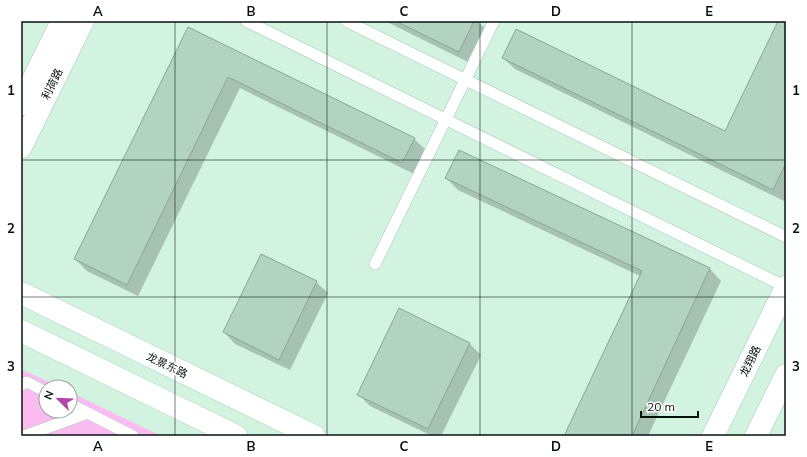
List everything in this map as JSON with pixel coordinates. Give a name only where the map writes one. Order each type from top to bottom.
[{"type":"main road","name":"利荷路","points":[[21,104],[62,21]]},
{"type":"main road","name":"利荷路","points":[[21,147],[82,21]]},
{"type":"main road","name":"龙翔路","points":[[713,436],[786,287]]},
{"type":"main road","name":"龙景东路","points":[[21,293],[314,436]]},
{"type":"main road","points":[[21,331],[236,436]]},
{"type":"main road","points":[[756,436],[786,375]]},
{"type":"lane","points":[[246,21],[786,287]]},
{"type":"lane","points":[[346,21],[786,237]]},
{"type":"lane","points":[[375,264],[494,21]]},
{"type":"lane","points":[[21,385],[27,382],[38,388]]},
{"type":"lane","points":[[78,408],[133,436]]},
{"type":"lane","points":[[24,436],[88,413]]},
{"type":"shaded area","points":[[21,369],[42,379],[38,379],[38,419],[78,419],[78,396],[161,436],[21,436]]},
{"type":"building","points":[[395,21],[474,21],[459,52]]},
{"type":"building","points":[[778,21],[786,21],[786,163],[773,190],[502,58],[516,29],[725,131]]},
{"type":"building","points":[[188,27],[415,138],[402,163],[228,77],[127,285],[74,259]]},
{"type":"building","points":[[459,150],[710,268],[632,436],[564,436],[642,271],[445,178]]},
{"type":"building","points":[[261,254],[317,281],[279,360],[223,332]]},
{"type":"building","points":[[399,308],[470,343],[428,429],[357,395]]}]
